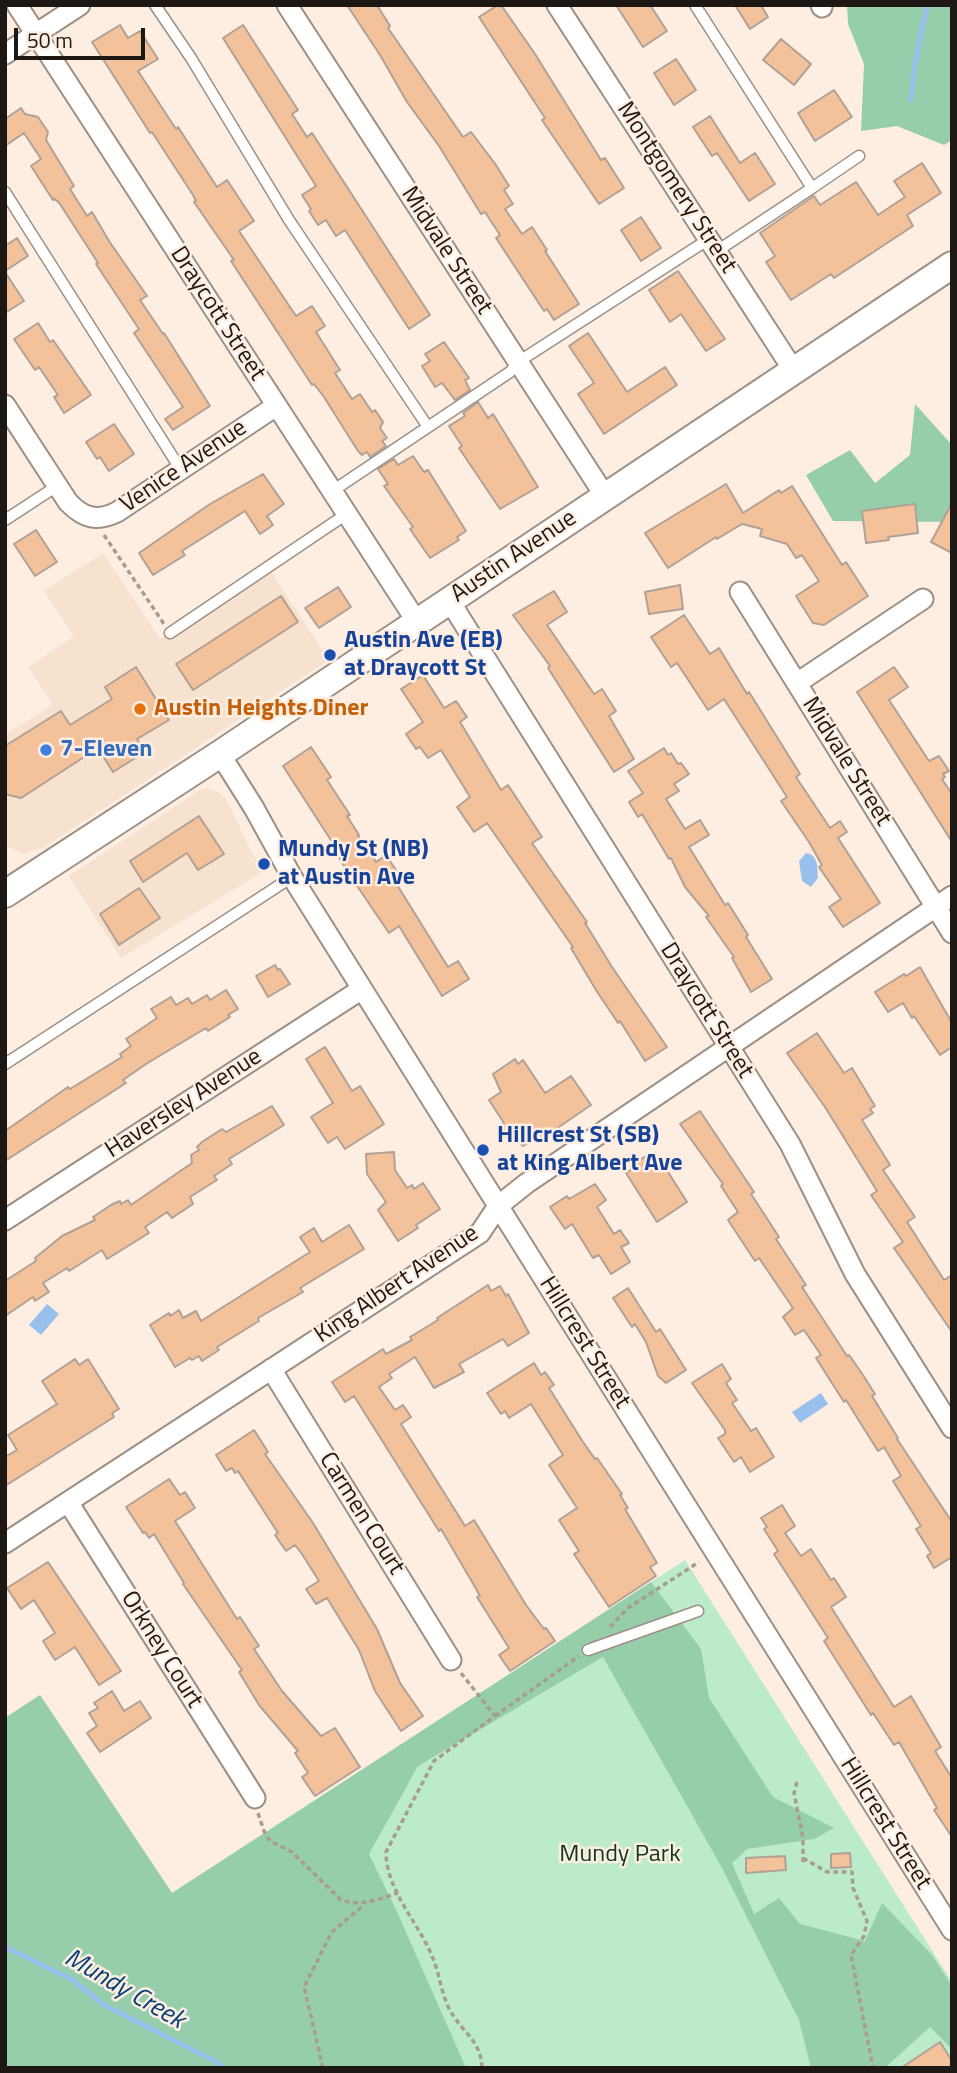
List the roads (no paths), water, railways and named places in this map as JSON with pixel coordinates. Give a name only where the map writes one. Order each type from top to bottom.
[{"type":"main road","name":"Austin Avenue","points":[[5,894],[220,754],[952,265]]},
{"type":"street","name":"Draycott Street","points":[[17,5],[417,622]]},
{"type":"street","points":[[5,54],[80,5]]},
{"type":"street","name":"Midvale Street","points":[[287,5],[605,496]]},
{"type":"street","name":"Montgomery Street","points":[[557,5],[794,371]]},
{"type":"street","points":[[5,405],[57,486]]},
{"type":"street","name":"Venice Avenue","points":[[57,486],[78,512],[95,518],[117,512],[276,406]]},
{"type":"street","name":"Midvale Street","points":[[740,592],[797,683],[944,902],[952,933]]},
{"type":"street","points":[[797,683],[923,599]]},
{"type":"street","name":"Draycott Street","points":[[449,600],[798,1158],[855,1274],[952,1428]]},
{"type":"street","name":"Hillcrest Street","points":[[220,754],[292,877],[951,1928]]},
{"type":"street","name":"King Albert Avenue","points":[[5,1543],[480,1233],[498,1206],[527,1183],[944,902]]},
{"type":"street","name":"Haversley Avenue","points":[[5,1220],[362,989]]},
{"type":"street","name":"Carmen Court","points":[[271,1369],[451,1660]]},
{"type":"street","name":"Orkney Court","points":[[68,1502],[254,1798]]},
{"type":"lane","points":[[156,5],[289,220],[428,427]]},
{"type":"lane","points":[[695,5],[812,188]]},
{"type":"lane","points":[[331,492],[510,372],[518,362],[812,188],[859,156]]},
{"type":"lane","points":[[5,192],[180,470]]},
{"type":"lane","points":[[5,520],[57,486]]},
{"type":"lane","points":[[170,633],[345,514]]},
{"type":"lane","points":[[5,1064],[292,877]]},
{"type":"lane","points":[[588,1650],[698,1611]]},
{"type":"water","points":[[806,853],[813,856],[817,866],[818,878],[811,887],[802,881],[799,861]]},
{"type":"water","points":[[47,1304],[59,1314],[41,1335],[29,1325]]},
{"type":"water","points":[[821,1393],[828,1404],[800,1423],[792,1412]]},
{"type":"waterway","points":[[911,100],[915,63],[927,5]]},
{"type":"waterway","name":"Mundy Creek","points":[[5,1947],[71,1979],[104,2005],[215,2061],[223,2068]]},
{"type":"place","name":"Austin Ave (EB) at Draycott St","points":[[330,655]]},
{"type":"place","name":"Austin Heights Diner","points":[[140,709]]},
{"type":"place","name":"7-Eleven","points":[[46,750]]},
{"type":"place","name":"Mundy St (NB) at Austin Ave","points":[[264,864]]},
{"type":"place","name":"Hillcrest St (SB) at King Albert Ave","points":[[483,1150]]},
{"type":"park label","name":"Mundy Park","points":[[620,1855]]}]
